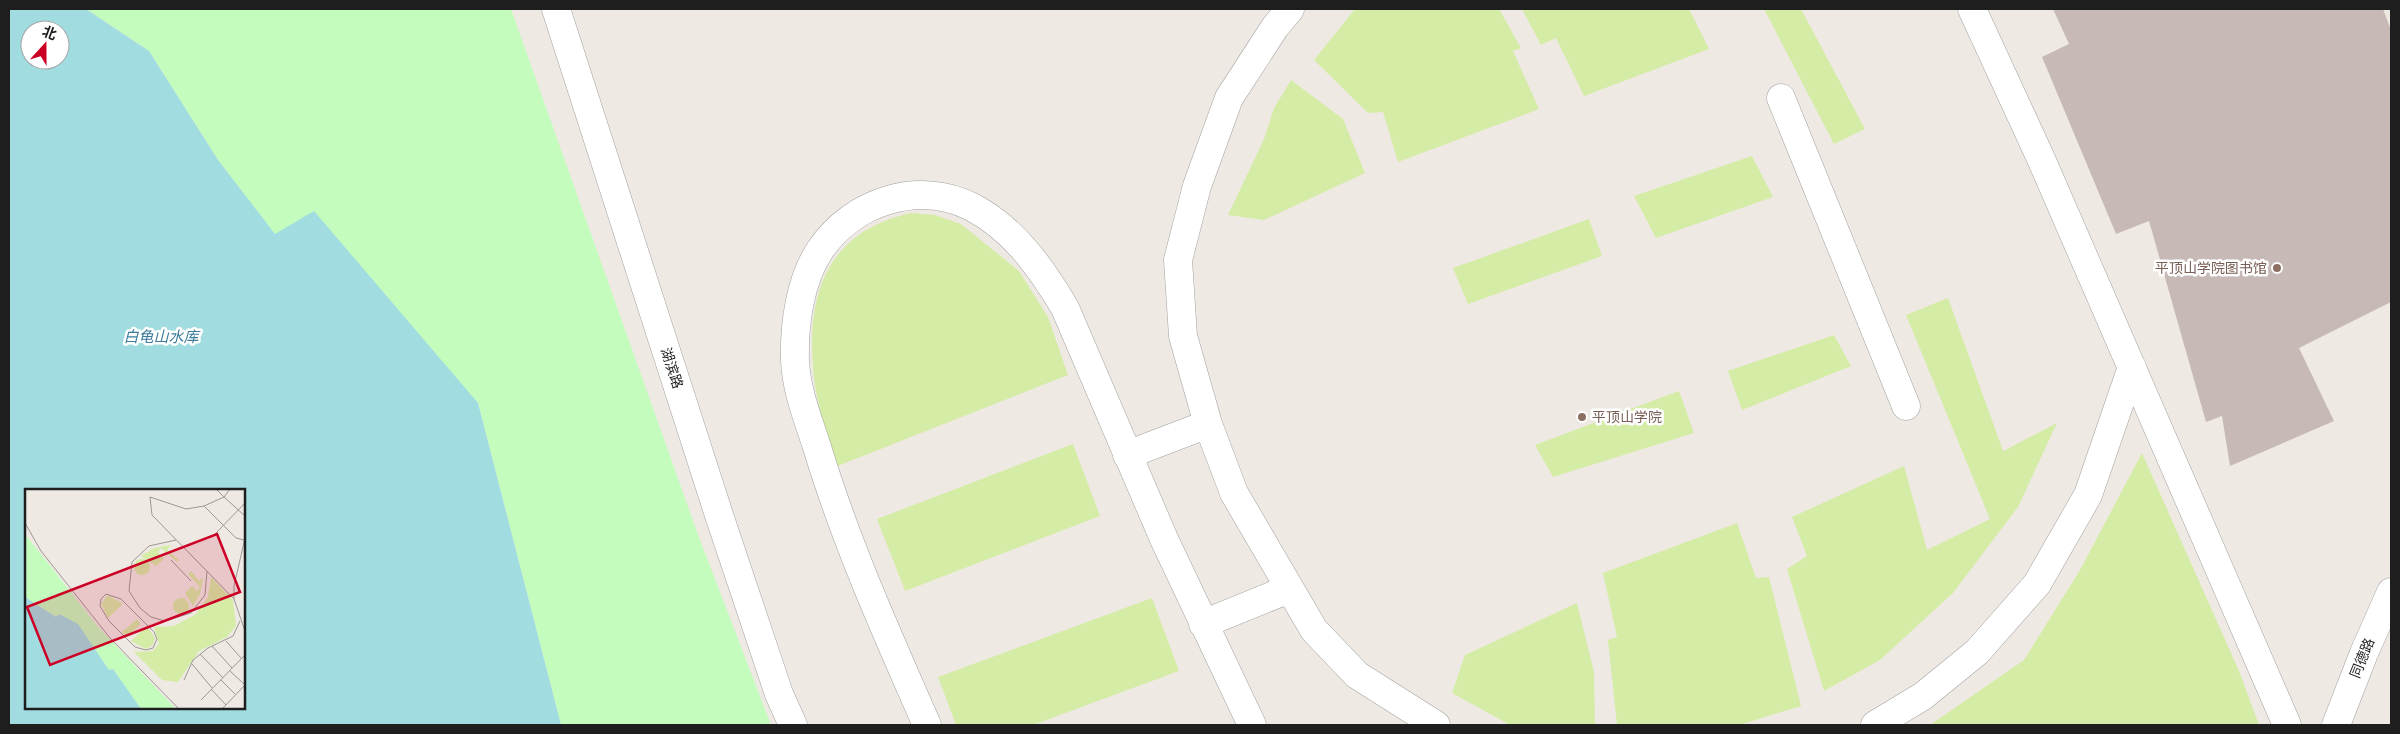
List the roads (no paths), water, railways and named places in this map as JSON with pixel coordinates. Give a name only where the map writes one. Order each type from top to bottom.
[{"type":"street","name":"湖滨路","points":[[556,9],[719,515],[779,694],[793,725]]},
{"type":"street","points":[[1290,9],[1275,27],[1229,98],[1197,186],[1178,260],[1183,336],[1208,424],[1234,494],[1314,630],[1357,675],[1436,725]]},
{"type":"street","points":[[1972,9],[2132,367],[2287,725]]},
{"type":"street","points":[[1781,98],[1906,406]]},
{"type":"street","points":[[927,725],[834,503],[801,397],[795,362],[800,302],[820,250],[844,224],[867,208],[892,198],[924,194],[952,199],[973,208],[1020,244],[1045,275],[1065,308],[1127,455],[1203,624],[1252,725]]},
{"type":"street","points":[[1875,725],[1923,696],[1977,652],[2037,584],[2088,495],[2132,367]]},
{"type":"street","points":[[1127,455],[1208,424]]},
{"type":"street","points":[[1203,624],[1289,589]]},
{"type":"street","name":"同德路","points":[[2336,725],[2364,652],[2391,592]]},
{"type":"water","name":"白龟山水库","points":[[9,9],[86,9],[149,51],[218,160],[275,234],[314,211],[478,403],[561,725],[9,725]]},
{"type":"place","name":"平顶山学院图书馆","points":[[2277,268]]},
{"type":"place","name":"平顶山学院","points":[[1582,417]]}]
